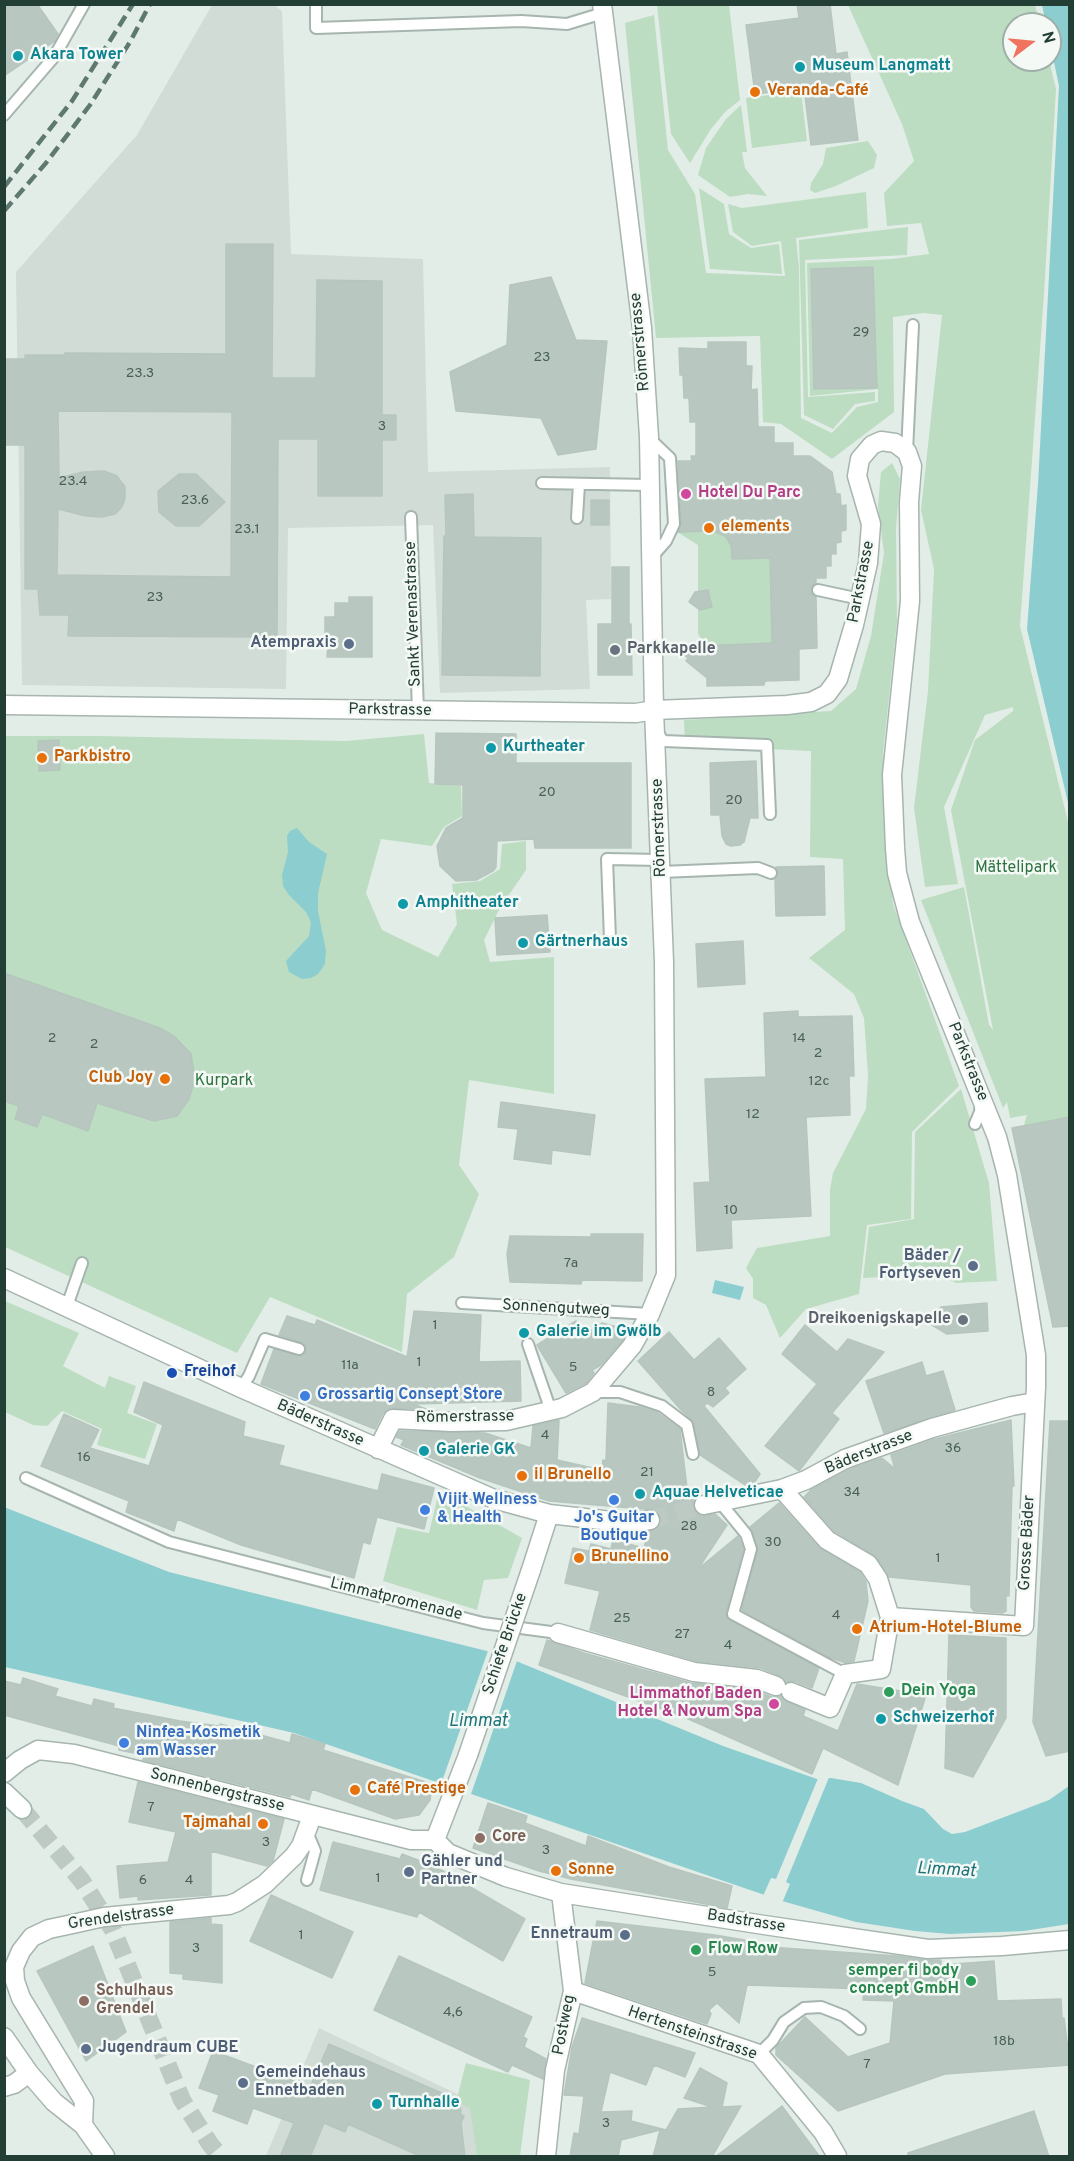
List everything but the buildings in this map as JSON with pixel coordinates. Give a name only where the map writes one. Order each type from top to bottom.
[{"type":"street","name":"Römerstrasse","points":[[378,1449],[393,1419],[451,1422],[506,1421],[562,1408],[593,1392],[632,1346],[651,1314],[666,1275],[665,1020],[654,710],[649,437],[642,328],[603,9]]},
{"type":"street","name":"Parkstrasse","points":[[4,705],[636,713],[654,710],[787,705],[820,699],[834,687],[838,679],[868,563],[871,524],[859,486],[857,468],[865,451],[881,441],[895,443],[907,452],[912,466],[909,502],[910,601],[892,776],[892,811],[897,873],[909,922],[997,1137],[1007,1175],[1036,1355],[1035,1402]]},
{"type":"street","name":"Bäderstrasse","points":[[4,1278],[241,1388],[494,1499],[549,1514],[629,1523],[650,1520]]},
{"type":"street","name":"Bäderstrasse","points":[[712,1503],[782,1489],[806,1480],[845,1459],[932,1428],[1035,1402]]},
{"type":"street","name":"Grosse Bäder","points":[[890,1617],[1024,1626],[1035,1402]]},
{"type":"street","points":[[782,1489],[827,1540],[868,1564],[878,1580],[890,1617],[881,1669],[845,1674]]},
{"type":"street","name":"Schiefe Brücke","points":[[435,1840],[451,1802],[549,1514]]},
{"type":"street","name":"Limmatpromenade","points":[[558,1633],[694,1672],[757,1679],[830,1708],[845,1674]]},
{"type":"street","name":"Sonnenbergstrasse","points":[[4,1773],[20,1760],[38,1750],[74,1754],[309,1824],[411,1840],[435,1840]]},
{"type":"street","points":[[4,1792],[22,1809]]},
{"type":"street","name":"Grendelstrasse","points":[[105,2157],[83,2125],[84,2102],[21,1998],[15,1981],[14,1967],[21,1951],[32,1936],[48,1929],[104,1917],[229,1905],[237,1902],[265,1884],[283,1868],[301,1846],[309,1824]]},
{"type":"street","name":"Badstrasse","points":[[435,1840],[448,1853],[506,1877],[561,1893],[928,1949],[1070,1940]]},
{"type":"street","name":"Postweg","points":[[546,2157],[555,2070],[573,1991],[561,1893]]},
{"type":"street","name":"Hertensteinstrasse","points":[[573,1991],[759,2054],[823,2132],[837,2157]]},
{"type":"street","points":[[4,2037],[28,2073],[54,2102],[83,2125]]},
{"type":"street","points":[[4,2087],[14,2084],[28,2073]]},
{"type":"lane","points":[[4,115],[54,57],[84,4]]},
{"type":"lane","points":[[316,4],[316,28],[521,21],[567,24],[603,9]]},
{"type":"lane","points":[[907,452],[913,325]]},
{"type":"lane","points":[[649,437],[670,458],[674,524],[666,541],[650,558]]},
{"type":"lane","points":[[542,483],[649,485]]},
{"type":"lane","points":[[578,518],[579,484]]},
{"type":"lane","name":"Sankt Verenastrasse","points":[[411,517],[418,711]]},
{"type":"lane","points":[[818,590],[860,598]]},
{"type":"lane","points":[[656,728],[663,741],[767,745],[770,814]]},
{"type":"lane","points":[[610,939],[607,859],[661,866],[758,868],[771,873]]},
{"type":"lane","points":[[975,1124],[980,1112],[981,1098]]},
{"type":"lane","points":[[67,1306],[82,1263]]},
{"type":"lane","name":"Sonnengutweg","points":[[462,1303],[651,1314]]},
{"type":"lane","points":[[241,1388],[249,1376],[265,1339],[299,1349]]},
{"type":"lane","points":[[528,1344],[551,1411]]},
{"type":"lane","points":[[593,1392],[620,1392],[662,1406],[687,1425],[693,1454]]},
{"type":"lane","name":"Limmatpromenade","points":[[26,1478],[170,1542],[483,1623],[558,1633]]},
{"type":"lane","points":[[712,1503],[746,1534],[751,1549],[734,1614],[845,1674]]},
{"type":"lane","points":[[307,1880],[315,1851],[309,1824]]},
{"type":"lane","points":[[759,2054],[773,2040],[784,2022],[804,2008],[821,2007],[844,2016],[860,2029]]},
{"type":"shaded area","points":[[212,5],[274,5],[282,11],[291,254],[423,259],[428,472],[610,467],[611,599],[586,600],[590,689],[440,693],[433,525],[288,528],[286,689],[22,685],[16,272],[137,135]]},
{"type":"shaded area","name":"Turnhalle","points":[[319,2028],[476,2103],[485,2156],[266,2156]]},
{"type":"green space","points":[[657,5],[729,5],[740,100],[725,112],[711,129],[690,163],[671,134]]},
{"type":"green space","name":"Mättelipark","points":[[848,5],[1035,5],[1037,12],[1002,12],[1002,72],[1052,72],[1056,89],[1020,626],[1069,826],[1069,1117],[1024,1125],[1027,1115],[1010,1118],[1007,1102],[1003,1108],[921,900],[964,887],[989,1025],[993,1030],[951,810],[975,740],[1013,711],[1013,707],[985,715],[944,807],[958,884],[925,887],[914,808],[928,691],[934,569],[921,510],[942,315],[924,313],[893,317],[894,412],[832,459],[781,424],[763,422],[760,336],[656,338],[625,23],[654,15],[668,150],[695,194],[706,273],[785,276],[781,241],[752,246],[733,232],[728,204],[742,208],[866,192],[868,228],[796,238],[799,268],[801,418],[832,433],[857,407],[878,402],[878,389],[810,396],[807,263],[892,259],[929,254],[921,223],[887,226],[884,193],[914,161],[902,124]]},
{"type":"green space","points":[[801,91],[807,141],[752,148],[746,98]]},
{"type":"green space","points":[[741,105],[747,152],[742,152],[745,168],[767,196],[748,194],[730,197],[698,175],[706,148],[726,119]]},
{"type":"green space","points":[[868,141],[877,155],[874,168],[836,186],[815,193],[810,190],[811,183],[823,164],[826,148]]},
{"type":"green space","points":[[699,188],[724,204],[729,234],[751,248],[779,244],[782,274],[710,269]]},
{"type":"green space","points":[[908,227],[907,255],[805,260],[808,397],[875,392],[875,401],[855,404],[833,429],[804,415],[799,240]]},
{"type":"green space","points":[[892,463],[900,479],[896,529],[897,622],[883,753],[886,832],[893,904],[959,1086],[912,1132],[911,1219],[867,1225],[859,1294],[806,1309],[780,1338],[766,1305],[753,1298],[753,1279],[746,1268],[757,1248],[830,1236],[830,1190],[833,1173],[866,1109],[868,1075],[864,1018],[854,994],[809,958],[845,930],[843,859],[810,857],[811,751],[685,745],[684,720],[831,711],[856,689],[871,636],[884,553],[878,506],[881,472]]},
{"type":"green space","points":[[713,531],[725,536],[731,545],[733,559],[770,558],[772,643],[718,649],[717,645],[705,645],[698,634],[698,545],[677,532]]},
{"type":"green space","name":"Kurpark","points":[[424,734],[429,783],[461,786],[462,816],[444,827],[432,846],[381,839],[366,893],[382,930],[438,957],[457,924],[452,884],[480,881],[500,869],[502,844],[526,841],[526,870],[500,908],[484,940],[490,962],[554,957],[554,1094],[469,1080],[459,1165],[479,1194],[454,1257],[407,1294],[402,1352],[270,1297],[237,1353],[5,1247],[5,736],[346,741]]},
{"type":"green space","points":[[961,1089],[989,1183],[997,1281],[956,1283],[920,1265],[884,1277],[863,1278],[869,1227],[914,1219],[915,1132]]},
{"type":"green space","points":[[5,1301],[79,1333],[63,1366],[105,1388],[109,1376],[136,1386],[127,1413],[157,1424],[145,1459],[97,1445],[102,1429],[62,1411],[47,1426],[33,1425],[5,1412]]},
{"type":"green space","points":[[439,1491],[522,1538],[508,1578],[484,1580],[477,1610],[383,1581],[397,1527],[429,1533]]},
{"type":"green space","points":[[466,2063],[530,2080],[520,2156],[477,2156],[470,2108],[456,2102]]},
{"type":"water","points":[[1042,5],[1070,5],[1069,807],[1027,629],[1038,484],[1059,86],[1056,72],[1062,72],[1062,12],[1043,12]]},
{"type":"water","points":[[297,828],[309,842],[327,854],[318,893],[318,911],[326,951],[325,964],[318,974],[302,979],[289,972],[286,961],[309,936],[311,922],[306,912],[283,886],[282,875],[288,852],[287,836],[290,831]]},
{"type":"water","points":[[715,1280],[744,1287],[740,1300],[712,1293]]},
{"type":"water","name":"Limmat","points":[[4,1507],[169,1572],[499,1654],[723,1746],[817,1779],[831,1778],[861,1783],[924,1809],[943,1829],[952,1834],[965,1832],[1049,1800],[1069,1786],[1069,1924],[1024,1931],[950,1934],[856,1922],[782,1901],[294,1733],[5,1667]]},
{"type":"pier","points":[[489,1648],[518,1658],[470,1797],[440,1787]]},
{"type":"pier","points":[[830,1775],[786,1882],[790,1884],[782,1903],[763,1896],[771,1878],[776,1879],[819,1776]]},
{"type":"tunnel","points":[[650,1520],[704,1505]]},
{"type":"tunnel","points":[[22,1809],[82,1881],[113,1930],[182,2100],[220,2156]]},
{"type":"railway","points":[[4,187],[72,101],[133,4]]},
{"type":"railway","points":[[4,211],[46,163],[90,105],[130,42],[150,4]]},
{"type":"place","name":"Akara Tower","points":[[18,56]]},
{"type":"place","name":"Museum Langmatt","points":[[800,67]]},
{"type":"place","name":"Veranda-Café","points":[[755,92]]},
{"type":"place","name":"Hotel Du Parc","points":[[686,494]]},
{"type":"place","name":"elements","points":[[709,528]]},
{"type":"place","name":"Atempraxis","points":[[349,644]]},
{"type":"place","name":"Parkkapelle","points":[[615,650]]},
{"type":"place","name":"Kurtheater","points":[[491,748]]},
{"type":"place","name":"Parkbistro","points":[[42,758]]},
{"type":"place","name":"Amphitheater","points":[[403,904]]},
{"type":"place","name":"Gärtnerhaus","points":[[523,943]]},
{"type":"place","name":"Club Joy","points":[[165,1079]]},
{"type":"place","name":"Bäder / Fortyseven","points":[[973,1266]]},
{"type":"place","name":"Dreikoenigskapelle","points":[[963,1320]]},
{"type":"place","name":"Galerie im Gwölb","points":[[524,1333]]},
{"type":"place","name":"Freihof","points":[[172,1373]]},
{"type":"place","name":"Grossartig Consept Store","points":[[305,1396]]},
{"type":"place","name":"Galerie GK","points":[[424,1451]]},
{"type":"place","name":"il Brunello","points":[[522,1476]]},
{"type":"place","name":"Aquae Helveticae","points":[[640,1494]]},
{"type":"place","name":"Jo's Guitar Boutique","points":[[614,1500]]},
{"type":"place","name":"Vijit Wellness & Health","points":[[425,1510]]},
{"type":"place","name":"Brunellino","points":[[579,1558]]},
{"type":"place","name":"Atrium-Hotel-Blume","points":[[857,1629]]},
{"type":"place","name":"Dein Yoga","points":[[889,1692]]},
{"type":"place","name":"Limmathof Baden Hotel & Novum Spa","points":[[774,1704]]},
{"type":"place","name":"Schweizerhof","points":[[881,1719]]},
{"type":"place","name":"Ninfea-Kosmetik am Wasser","points":[[124,1743]]},
{"type":"place","name":"Café Prestige","points":[[355,1790]]},
{"type":"place","name":"Tajmahal","points":[[263,1824]]},
{"type":"place","name":"Core","points":[[480,1838]]},
{"type":"place","name":"Sonne","points":[[556,1871]]},
{"type":"place","name":"Gähler und Partner","points":[[409,1872]]},
{"type":"place","name":"Ennetraum","points":[[625,1935]]},
{"type":"place","name":"Flow Row","points":[[696,1950]]},
{"type":"place","name":"semper fi body concept GmbH","points":[[971,1981]]},
{"type":"place","name":"Schulhaus Grendel","points":[[84,2001]]},
{"type":"place","name":"Jugendraum CUBE","points":[[86,2049]]},
{"type":"place","name":"Gemeindehaus Ennetbaden","points":[[243,2083]]},
{"type":"place","name":"Turnhalle","points":[[377,2104]]}]
